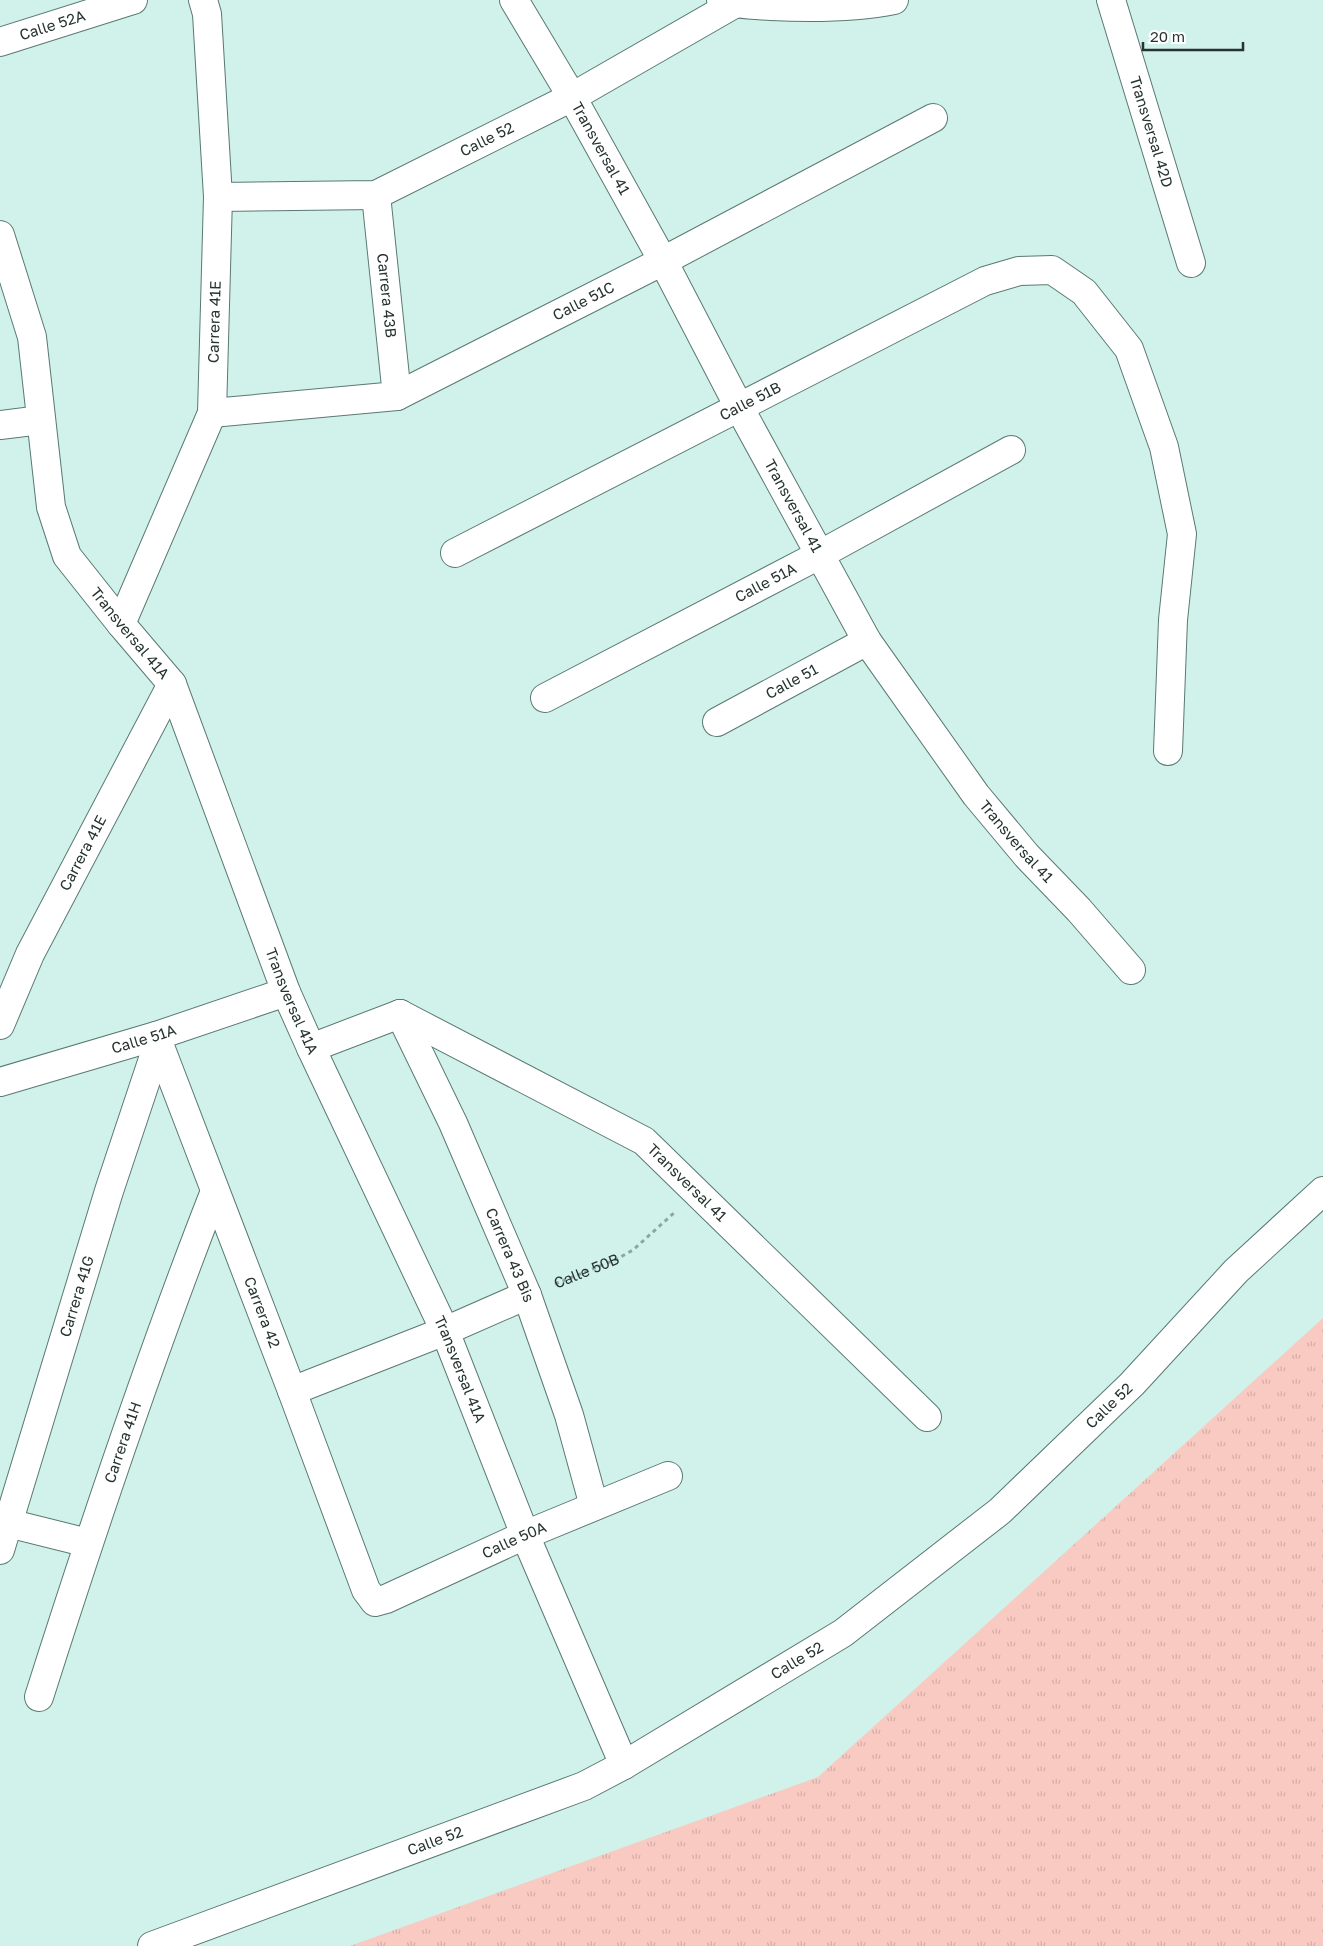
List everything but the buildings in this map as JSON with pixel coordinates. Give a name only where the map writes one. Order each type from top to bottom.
[{"type":"street","name":"Calle 52A","points":[[0,42],[133,0]]},
{"type":"street","name":"Carrera 41E","points":[[121,624],[212,413],[218,197],[207,14],[203,0]]},
{"type":"street","name":"Transversal 41","points":[[514,0],[572,98],[867,641],[976,795],[1027,856],[1079,910],[1131,970]]},
{"type":"street","points":[[728,2],[807,8],[879,3],[894,0]]},
{"type":"street","name":"Transversal 42D","points":[[1111,0],[1191,263]]},
{"type":"street","name":"Calle 52","points":[[218,197],[376,195],[572,98],[728,2]]},
{"type":"street","name":"Calle 51C","points":[[212,413],[397,396],[662,262],[933,118]]},
{"type":"street","name":"Carrera 43B","points":[[376,195],[397,396]]},
{"type":"street","name":"Transversal 41A","points":[[0,235],[32,337],[51,507],[67,556],[172,684],[286,992],[445,1332],[525,1535],[624,1765]]},
{"type":"street","name":"Calle 51B","points":[[455,553],[985,281],[1019,271],[1052,270],[1084,292],[1129,349],[1164,447],[1182,534],[1173,620],[1168,751]]},
{"type":"street","points":[[0,425],[42,420]]},
{"type":"street","name":"Calle 51A","points":[[544,698],[821,554],[1011,450]]},
{"type":"street","name":"Calle 51","points":[[717,722],[867,641]]},
{"type":"street","name":"Carrera 41E","points":[[0,1025],[30,954],[172,684]]},
{"type":"street","name":"Calle 51A","points":[[0,1082],[157,1040],[286,992]]},
{"type":"street","name":"Transversal 41","points":[[400,1014],[644,1141],[927,1417]]},
{"type":"street","points":[[311,1048],[400,1014]]},
{"type":"street","name":"Carrera 43 Bis","points":[[400,1014],[453,1123],[527,1295],[569,1415],[594,1506]]},
{"type":"street","name":"Carrera 42","points":[[157,1040],[292,1390],[366,1590]]},
{"type":"street","name":"Carrera 41G","points":[[0,1550],[4,1523],[157,1040]]},
{"type":"street","name":"Carrera 41H","points":[[39,1698],[88,1544],[215,1191]]},
{"type":"street","name":"Calle 52","points":[[152,1946],[584,1786],[624,1765],[844,1634],[1000,1511],[1132,1384],[1236,1271],[1323,1191]]},
{"type":"street","points":[[292,1390],[445,1332],[527,1295]]},
{"type":"street","name":"Calle 50A","points":[[366,1590],[375,1602],[386,1599],[525,1535],[668,1476]]},
{"type":"street","points":[[4,1523],[88,1544]]},
{"type":"path","name":"Calle 50B","points":[[527,1295],[617,1259],[633,1250],[697,1192]]},
{"type":"green space","points":[[1323,1318],[1323,1946],[350,1946],[818,1777]]}]
